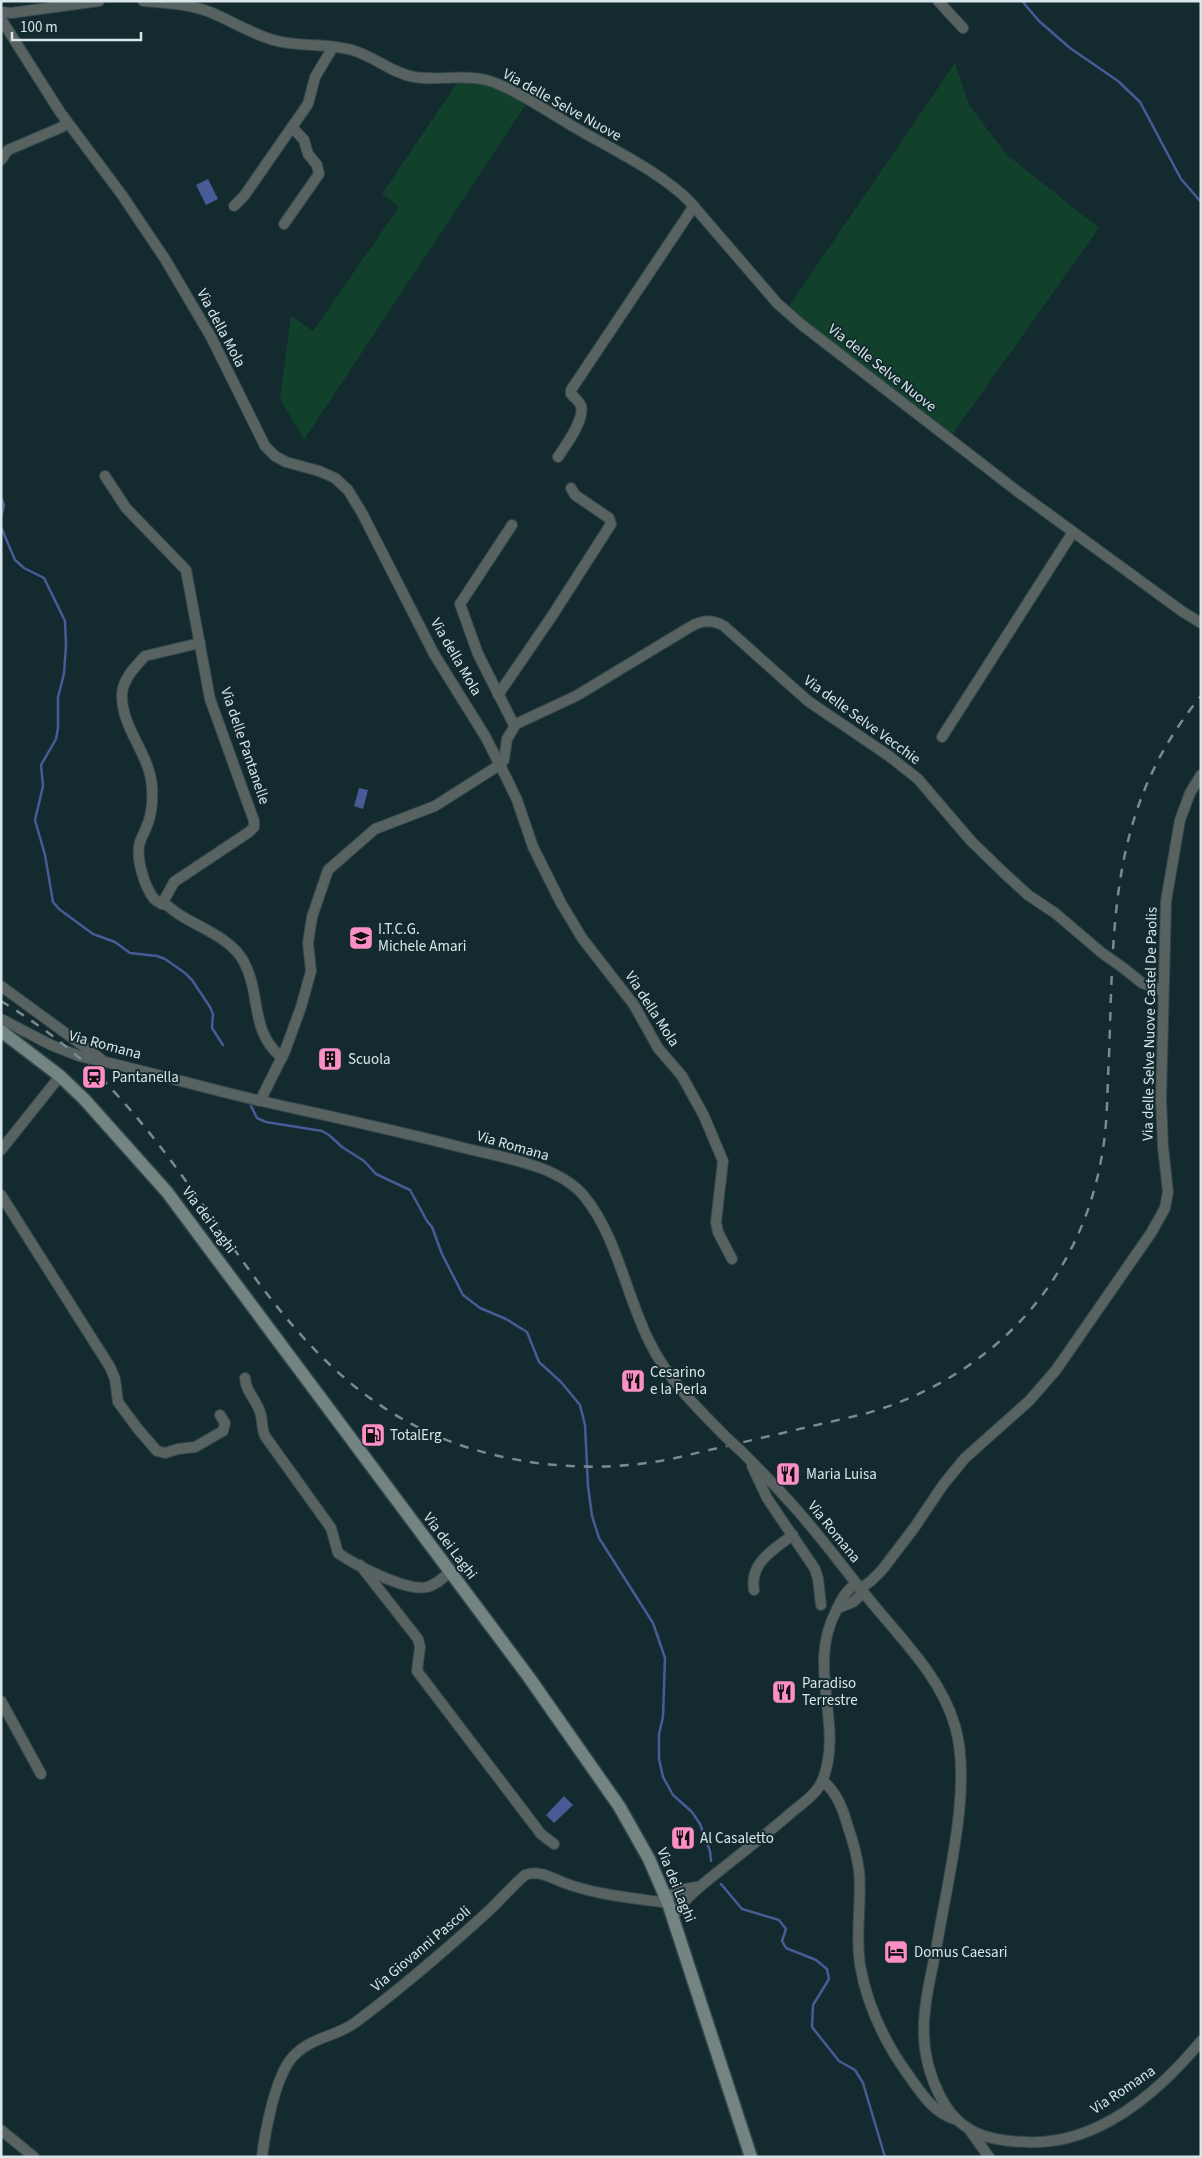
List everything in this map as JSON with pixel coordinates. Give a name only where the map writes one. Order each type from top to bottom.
[{"type":"main road","name":"Via dei Laghi","points":[[1,1031],[60,1076],[102,1117],[176,1203],[528,1676],[611,1793],[639,1839],[669,1906],[751,2157]]},
{"type":"street","points":[[1,12],[11,13],[99,1]]},
{"type":"street","name":"Via delle Selve Nuove","points":[[143,1],[183,5],[202,10],[273,40],[333,47],[362,53],[410,76],[474,78],[493,82],[651,172],[678,190],[694,206],[785,312],[1010,486],[1186,615],[1201,623]]},
{"type":"street","points":[[938,1],[963,28]]},
{"type":"street","name":"Via della Mola","points":[[1,19],[67,122],[122,195],[165,259],[211,337],[248,414],[267,448],[286,462],[331,476],[350,493],[434,654],[485,736],[517,800],[533,847],[573,924],[634,1006],[657,1047],[682,1076],[704,1116],[723,1161],[716,1222],[718,1232],[732,1259]]},
{"type":"street","points":[[234,206],[244,196],[308,104],[315,77],[333,47]]},
{"type":"street","points":[[1,160],[8,150],[62,127],[67,122]]},
{"type":"street","points":[[284,224],[319,174],[317,165],[308,154],[304,140],[292,127]]},
{"type":"street","points":[[558,457],[573,434],[581,410],[580,404],[571,394],[571,390],[694,206]]},
{"type":"street","name":"Via delle Pantanelle","points":[[105,476],[126,508],[185,569],[214,710],[249,805],[254,824],[249,832],[174,882],[162,904]]},
{"type":"street","points":[[498,695],[611,524],[609,518],[575,495],[571,488]]},
{"type":"street","points":[[260,1101],[282,1058],[301,1007],[310,974],[308,947],[310,928],[315,905],[328,870],[375,829],[435,806],[500,765],[503,761],[505,744],[514,725],[478,654],[460,604],[512,525]]},
{"type":"street","points":[[942,737],[1073,532]]},
{"type":"street","name":"Via delle Selve Vecchie","points":[[514,725],[576,696],[693,624],[707,620],[718,622],[808,701],[918,779],[971,841],[1028,895],[1055,913],[1102,953],[1142,983],[1162,991]]},
{"type":"street","points":[[200,643],[144,656],[125,682],[122,692],[125,713],[144,754],[152,782],[153,804],[147,827],[140,840],[139,853],[145,882],[153,897],[220,938],[239,956],[249,977],[262,1033],[270,1047],[282,1058]]},
{"type":"street","name":"Via delle Selve Nuove Castel De Paolis","points":[[822,1782],[826,1768],[829,1742],[823,1651],[828,1627],[838,1608],[853,1602],[860,1588],[871,1581],[882,1570],[914,1528],[943,1485],[965,1458],[1029,1400],[1052,1375],[1082,1335],[1162,1215],[1168,1201],[1161,1107],[1162,991],[1169,878],[1182,812],[1201,775]]},
{"type":"street","points":[[1,986],[104,1061]]},
{"type":"street","name":"Via Romana","points":[[1,1019],[62,1050],[260,1101],[380,1126],[522,1162],[540,1168],[573,1186],[589,1203],[602,1224],[644,1329],[658,1358],[683,1393],[795,1508],[910,1648],[934,1683],[951,1715],[959,1744],[961,1782],[958,1821],[939,1937],[927,1994],[923,2032],[925,2056],[930,2075],[944,2103],[956,2119],[970,2131],[983,2136],[1013,2141],[1041,2142],[1060,2140],[1094,2128],[1120,2114],[1158,2088],[1182,2064],[1201,2041]]},
{"type":"street","points":[[1,1150],[60,1076]]},
{"type":"street","points":[[1,1195],[110,1367],[115,1379],[118,1402],[148,1442],[157,1451],[165,1453],[195,1447],[223,1431],[225,1423],[220,1415]]},
{"type":"street","points":[[246,1378],[246,1388],[260,1412],[261,1428],[265,1436],[331,1528],[338,1553],[393,1582],[411,1588],[428,1587],[437,1583],[450,1572]]},
{"type":"street","points":[[750,1460],[764,1492],[815,1569],[821,1605]]},
{"type":"street","points":[[754,1590],[752,1582],[759,1564],[767,1554],[793,1535]]},
{"type":"street","points":[[360,1564],[418,1639],[420,1646],[417,1671],[540,1834],[554,1844]]},
{"type":"street","points":[[1,1701],[41,1774]]},
{"type":"street","points":[[669,1906],[682,1904],[697,1887],[814,1793],[822,1782],[832,1791],[840,1804],[856,1852],[859,1871],[859,1956],[870,2006],[893,2051],[920,2091],[937,2111],[956,2119]]},
{"type":"street","name":"Via Giovanni Pascoli","points":[[262,2157],[273,2103],[286,2068],[294,2056],[315,2039],[340,2031],[357,2021],[446,1949],[525,1875],[539,1873],[568,1884],[669,1906]]},
{"type":"street","points":[[660,1884],[679,1890],[697,1887]]},
{"type":"street","points":[[669,1906],[679,1890]]},
{"type":"street","points":[[1,2130],[34,2157]]},
{"type":"street","points":[[970,2131],[989,2157]]},
{"type":"green space","points":[[955,63],[969,105],[1006,154],[1099,228],[949,439],[785,312]]},
{"type":"green space","points":[[487,80],[528,101],[304,440],[280,399],[291,316],[313,331],[399,207],[382,194],[457,83]]},
{"type":"water","points":[[208,179],[218,199],[206,205],[196,185]]},
{"type":"water","points":[[359,788],[368,790],[363,809],[354,806]]},
{"type":"water","points":[[564,1796],[573,1805],[554,1823],[546,1815]]},
{"type":"waterway","points":[[1022,1],[1039,21],[1070,48],[1118,81],[1140,102],[1181,179],[1201,202]]},
{"type":"waterway","points":[[1,497],[4,505],[1,518]]},
{"type":"waterway","points":[[1,527],[15,560],[24,568],[44,578],[65,621],[66,645],[64,674],[58,697],[58,728],[56,739],[41,765],[43,786],[35,820],[45,855],[53,902],[59,909],[93,934],[115,942],[130,953],[157,956],[165,959],[185,973],[210,1007],[213,1014],[212,1028],[223,1045]]},
{"type":"waterway","points":[[251,1106],[257,1118],[266,1122],[322,1131],[364,1161],[376,1174],[410,1190],[432,1227],[442,1254],[463,1295],[480,1308],[506,1319],[527,1332],[539,1362],[561,1382],[580,1405],[585,1425],[588,1486],[592,1516],[599,1538],[653,1623],[665,1658],[663,1717],[659,1734],[659,1759],[663,1777],[673,1795],[692,1812],[700,1824],[710,1851],[711,1861]]},
{"type":"waterway","points":[[721,1884],[742,1909],[779,1920],[786,1929],[782,1941],[786,1948],[816,1960],[827,1969],[829,1979],[813,2005],[812,2027],[839,2061],[855,2070],[863,2083],[885,2157]]},
{"type":"railway","points":[[1,1001],[63,1044],[92,1069],[118,1096],[162,1149],[281,1311],[324,1359],[374,1401],[433,1434],[503,1457],[545,1464],[587,1467],[629,1465],[671,1459],[864,1414],[909,1398],[951,1377],[988,1351],[1022,1320],[1050,1284],[1073,1245],[1091,1202],[1104,1143],[1113,958],[1116,912],[1122,867],[1133,823],[1149,780],[1171,738],[1201,696]]},
{"type":"place","name":"I.T.C.G. Michele Amari","points":[[361,938]]},
{"type":"place","name":"Scuola","points":[[330,1059]]},
{"type":"place","name":"Pantanella","points":[[94,1077]]},
{"type":"place","name":"Cesarino e la Perla","points":[[633,1381]]},
{"type":"place","name":"TotalErg","points":[[373,1435]]},
{"type":"place","name":"Maria Luisa","points":[[788,1474]]},
{"type":"place","name":"Paradiso Terrestre","points":[[784,1692]]},
{"type":"place","name":"Al Casaletto","points":[[683,1838]]},
{"type":"place","name":"Domus Caesari","points":[[896,1952]]}]
